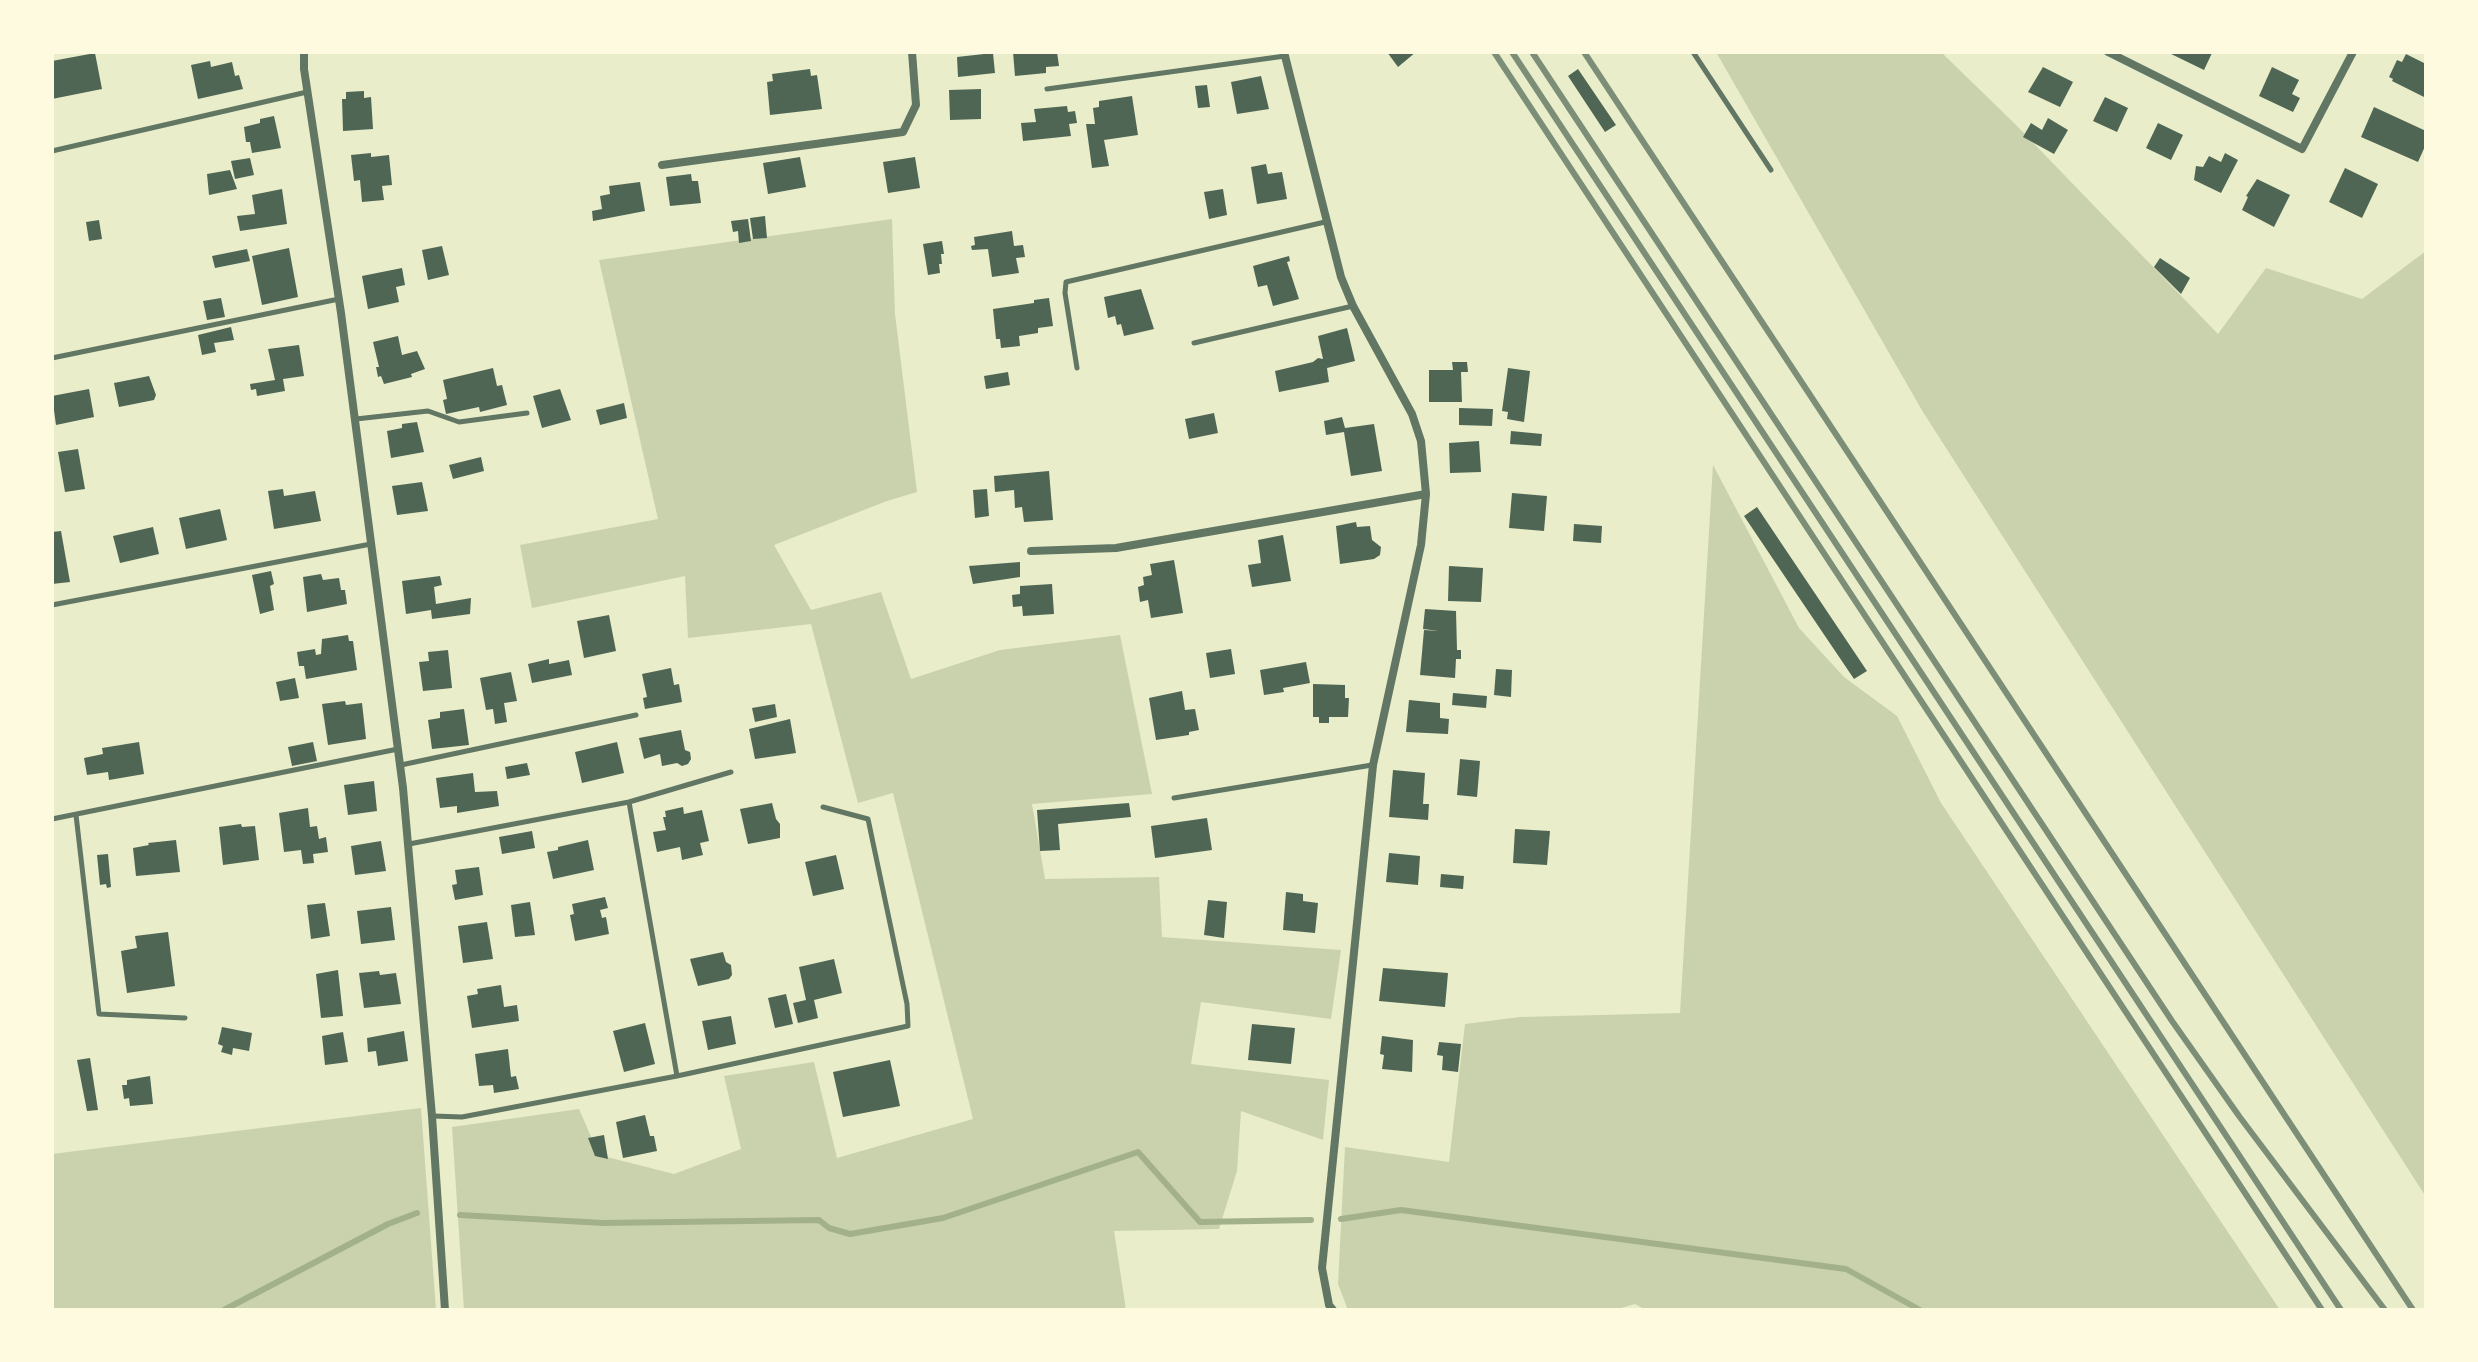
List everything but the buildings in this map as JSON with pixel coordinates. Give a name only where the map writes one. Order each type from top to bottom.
[{"type":"street","points":[[304,52],[400,765],[432,1116],[445,1310]]},
{"type":"street","points":[[662,165],[903,132],[916,105],[912,52]]},
{"type":"street","points":[[2108,52],[2118,54],[2302,149],[2353,52]]},
{"type":"street","points":[[1284,54],[1341,277],[1353,306],[1412,414],[1421,441],[1426,494],[1421,545],[1373,765],[1322,1268],[1329,1305],[1333,1310]]},
{"type":"street","points":[[1031,551],[1116,548],[1426,494]]},
{"type":"lane","points":[[1693,52],[1771,170]]},
{"type":"lane","points":[[1047,89],[1284,54]]},
{"type":"lane","points":[[52,151],[308,92]]},
{"type":"lane","points":[[1077,368],[1066,282],[1325,222]]},
{"type":"lane","points":[[52,358],[339,299]]},
{"type":"lane","points":[[1194,343],[1353,306]]},
{"type":"lane","points":[[355,419],[428,411],[459,422],[527,413]]},
{"type":"lane","points":[[52,605],[371,544]]},
{"type":"lane","points":[[400,765],[636,715]]},
{"type":"lane","points":[[52,819],[398,749]]},
{"type":"lane","points":[[1174,798],[1373,765]]},
{"type":"lane","points":[[408,844],[629,802],[731,772]]},
{"type":"lane","points":[[629,802],[677,1076]]},
{"type":"lane","points":[[432,1116],[462,1117],[677,1076],[908,1026],[907,1004],[868,819],[823,807]]},
{"type":"lane","points":[[76,814],[99,1014],[185,1018]]},
{"type":"green space","points":[[1716,52],[1941,52],[2218,334],[2266,268],[2362,299],[2426,251],[2426,1197],[1923,412]]},
{"type":"green space","points":[[892,219],[895,314],[917,492],[774,545],[811,610],[881,592],[911,679],[1000,650],[1120,635],[1152,794],[1032,804],[1045,879],[1159,877],[1162,937],[1341,950],[1331,1019],[1201,1002],[1191,1064],[1329,1080],[1323,1140],[1241,1111],[1237,1171],[1219,1229],[1114,1231],[1126,1310],[464,1310],[452,1127],[579,1109],[599,1155],[674,1174],[741,1149],[724,1076],[814,1062],[837,1158],[973,1119],[893,793],[858,803],[811,624],[688,638],[685,576],[532,608],[520,545],[658,519],[599,260]]},
{"type":"green space","points":[[1713,465],[1799,628],[1844,677],[1897,716],[1941,803],[2280,1310],[1646,1310],[1635,1304],[1614,1310],[1348,1310],[1338,1284],[1345,1147],[1449,1162],[1465,1024],[1520,1017],[1680,1013]]},
{"type":"green space","points":[[421,1108],[436,1310],[52,1310],[52,1154]]},
{"type":"waterway","points":[[460,1215],[603,1223],[819,1220],[829,1228],[850,1234],[943,1218],[1138,1152],[1200,1222],[1311,1220]]},
{"type":"waterway","points":[[1341,1219],[1401,1210],[1846,1269],[1920,1310]]},
{"type":"waterway","points":[[224,1310],[388,1224],[417,1213]]},
{"type":"railway","points":[[1494,52],[2322,1310]]},
{"type":"railway","points":[[1512,52],[2341,1310]]},
{"type":"railway","points":[[1532,52],[2172,1021],[2239,1116],[2385,1310]]},
{"type":"railway","points":[[1584,52],[2413,1310]]}]
